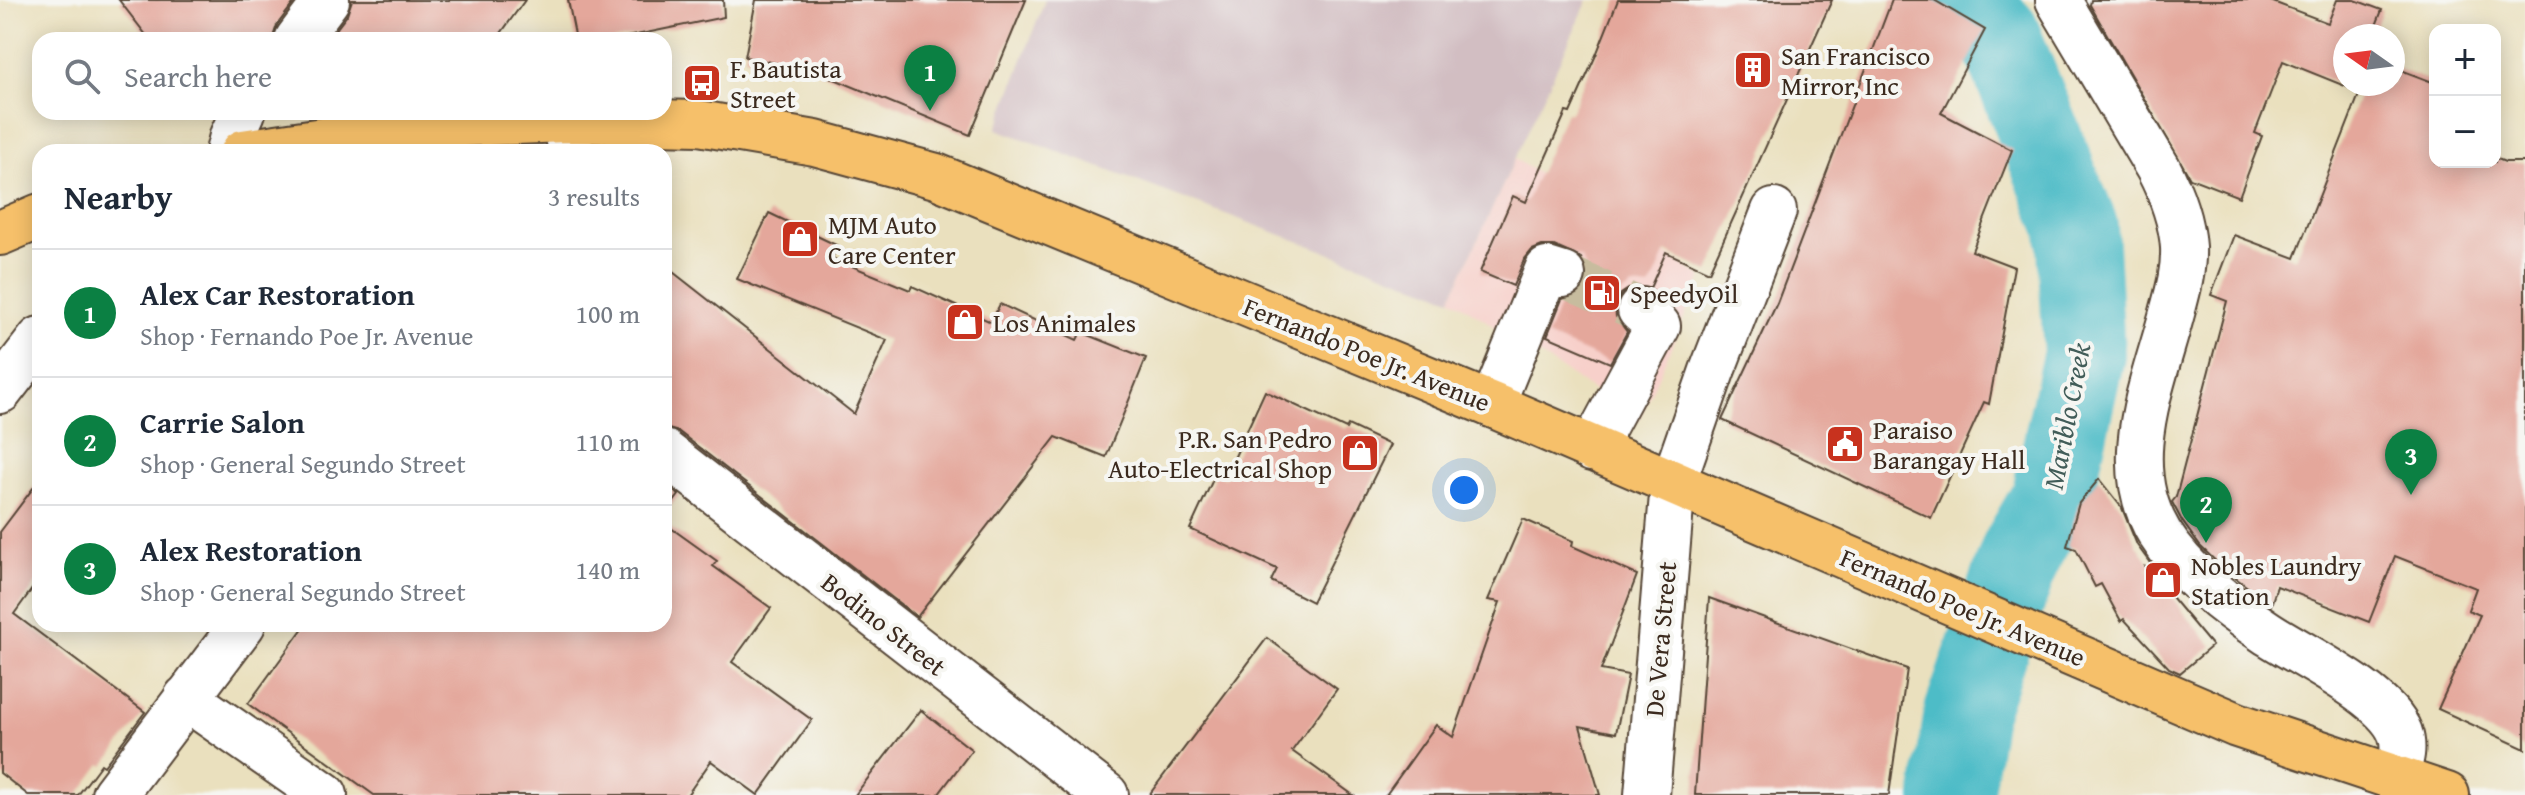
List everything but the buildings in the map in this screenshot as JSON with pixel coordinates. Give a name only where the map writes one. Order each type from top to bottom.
[{"type":"main road","name":"Fernando Poe Jr. Avenue","points":[[296,144],[416,126],[568,136],[699,123],[815,143],[936,176],[1492,405],[2237,725],[2447,795]]},
{"type":"main road","points":[[0,233],[32,219]]},
{"type":"street","points":[[303,32],[327,0]]},
{"type":"street","points":[[2058,0],[2158,168],[2180,222],[2183,249],[2181,279],[2144,416],[2138,452],[2140,483],[2153,522],[2171,551],[2222,601],[2267,633],[2357,688],[2389,716],[2399,731],[2404,751],[2395,780]]},
{"type":"street","points":[[230,144],[239,120]]},
{"type":"street","name":"De Vera Street","points":[[1647,795],[1673,483],[1712,371],[1774,211]]},
{"type":"street","points":[[1492,405],[1547,270],[1563,275]]},
{"type":"street","points":[[1592,449],[1658,326],[1640,310]]},
{"type":"street","points":[[0,391],[32,349]]},
{"type":"street","name":"Bodino Street","points":[[672,458],[1106,795]]},
{"type":"street","points":[[114,795],[237,632]]},
{"type":"street","points":[[186,698],[325,795]]},
{"type":"shaded area","points":[[1045,0],[1588,0],[1451,298],[997,129]]},
{"type":"shaded area","points":[[1515,159],[1702,277],[1639,420],[1451,298]]},
{"type":"waterway","name":"Mariblo Creek","points":[[1952,795],[1965,713],[2021,552],[2052,498],[2084,354],[2077,227],[1999,34],[1966,0]]},
{"type":"tunnel","points":[[1563,275],[1640,310]]},
{"type":"place","name":"San Francisco Mirror, Inc","points":[[1753,70]]},
{"type":"place","name":"F. Bautista Street","points":[[702,83]]},
{"type":"place","name":"Alex Car Restoration","points":[[930,111]]},
{"type":"place","name":"MJM Auto Care Center","points":[[800,239]]},
{"type":"place","name":"SpeedyOil","points":[[1602,293]]},
{"type":"place","name":"Los Animales","points":[[965,322]]},
{"type":"place","name":"Paraiso Barangay Hall","points":[[1845,444]]},
{"type":"place","name":"P.R. San Pedro Auto-Electrical Shop","points":[[1360,453]]},
{"type":"place","name":"Alex Restoration","points":[[2411,495]]},
{"type":"place","name":"Carrie Salon","points":[[2206,543]]},
{"type":"place","name":"Nobles Laundry Station","points":[[2163,580]]}]
